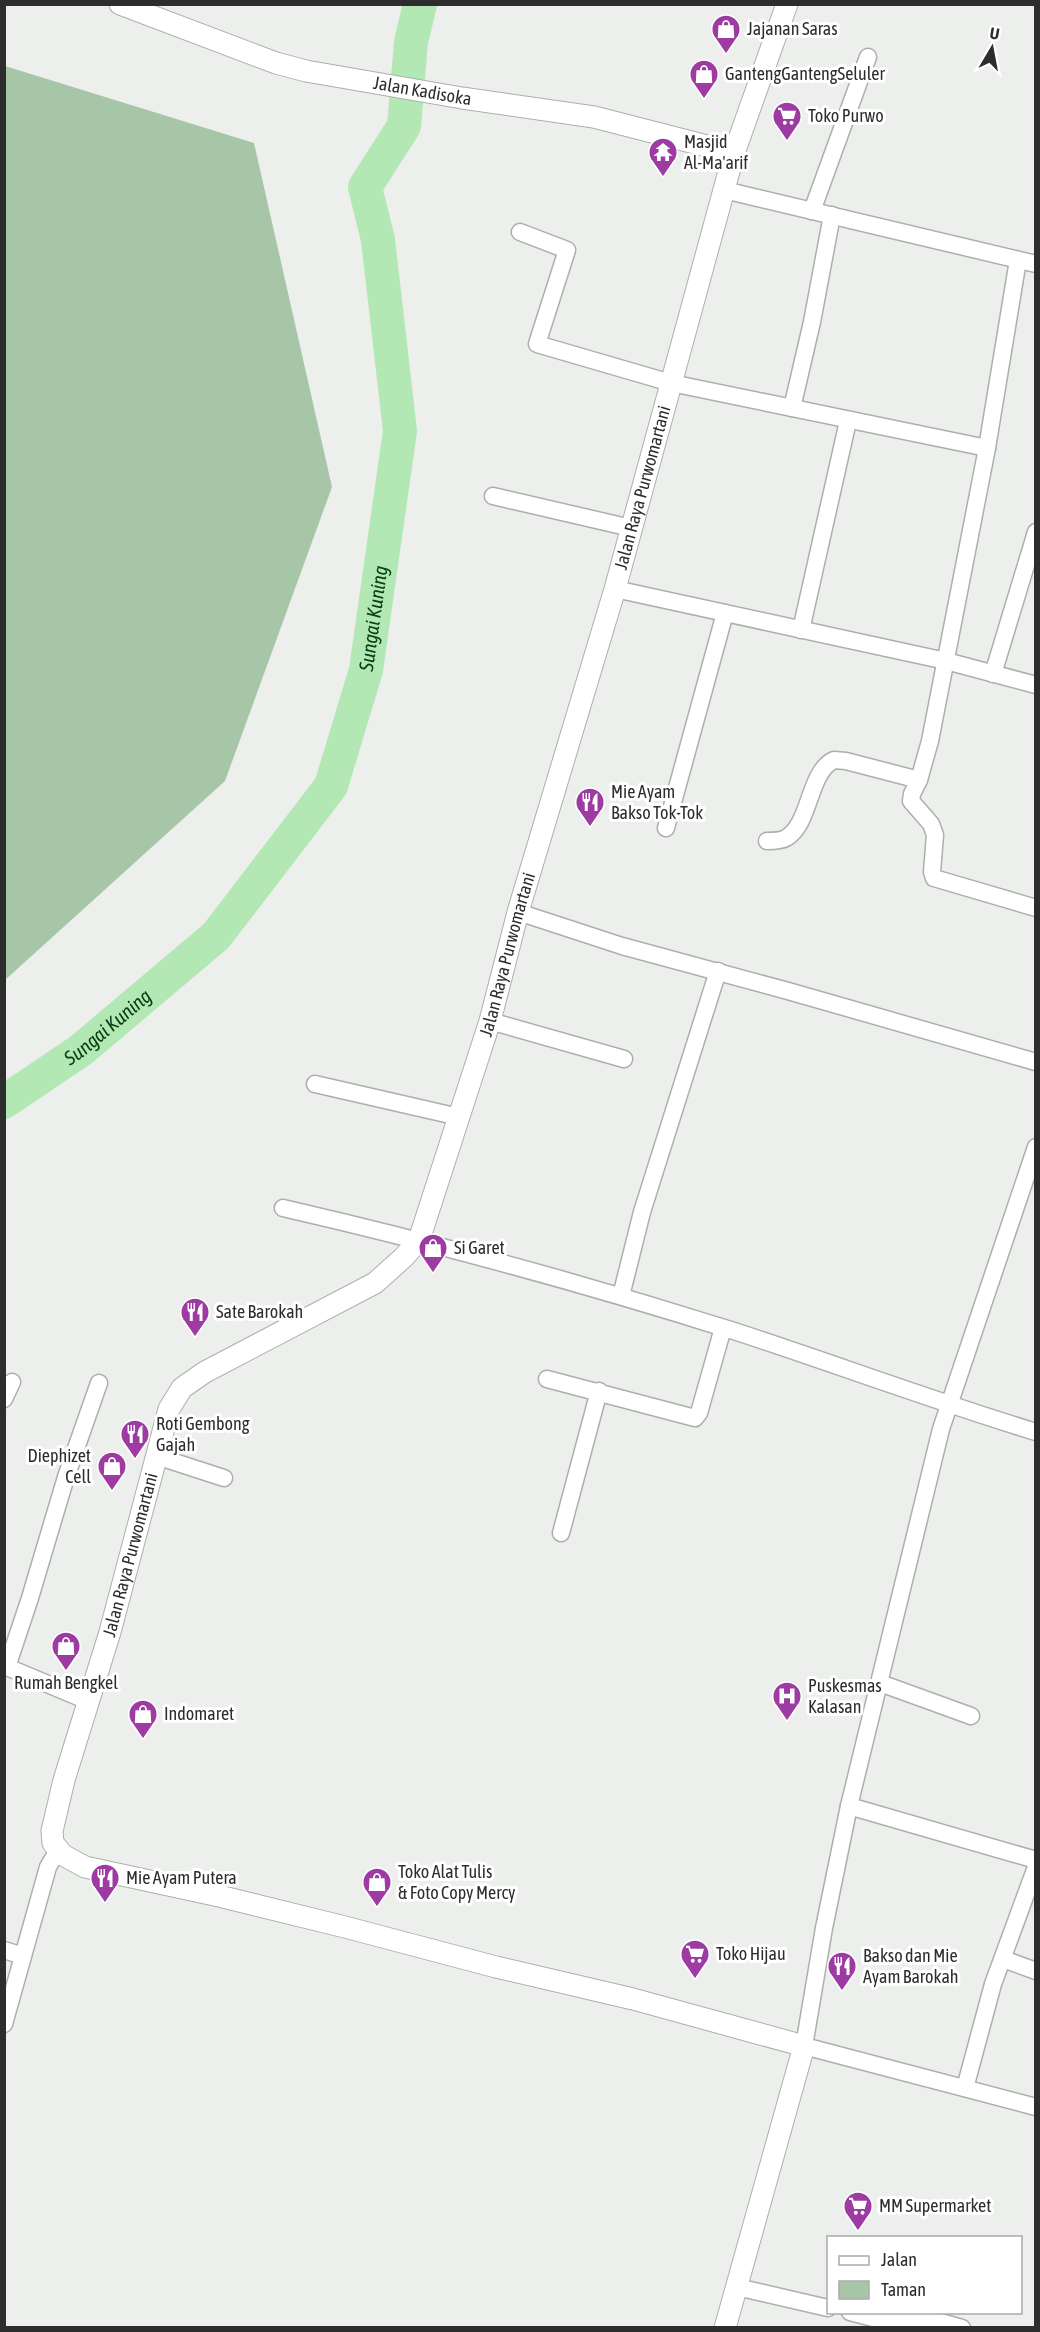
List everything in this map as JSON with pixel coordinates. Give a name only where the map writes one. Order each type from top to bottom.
[{"type":"street","name":"Jalan Kadisoka","points":[[120,4],[276,63],[306,71],[462,98],[594,117],[734,153]]},
{"type":"street","name":"Jalan Raya Purwomartani","points":[[58,1850],[53,1843],[52,1831],[64,1780],[110,1632],[169,1409],[182,1388],[205,1372],[375,1283],[419,1240],[490,1021],[518,912],[615,590],[734,153],[787,4]]},
{"type":"street","points":[[812,211],[868,57]]},
{"type":"street","points":[[724,190],[1035,264]]},
{"type":"street","points":[[792,408],[812,322],[832,215]]},
{"type":"street","points":[[520,232],[567,250],[537,344],[671,383],[987,448]]},
{"type":"street","points":[[1018,261],[987,448],[946,662],[926,760],[911,801],[931,824],[935,835],[932,872],[934,878],[1035,908]]},
{"type":"street","points":[[801,630],[848,420]]},
{"type":"street","points":[[493,496],[631,528]]},
{"type":"street","points":[[993,674],[1035,532]]},
{"type":"street","points":[[615,590],[946,662],[1035,685]]},
{"type":"street","points":[[666,828],[725,613]]},
{"type":"street","points":[[767,841],[784,840],[796,830],[824,769],[834,760],[919,780]]},
{"type":"street","points":[[518,912],[622,946],[718,971],[1035,1062]]},
{"type":"street","points":[[621,1296],[642,1212],[718,971]]},
{"type":"street","points":[[490,1021],[624,1059]]},
{"type":"street","points":[[315,1084],[459,1117]]},
{"type":"street","points":[[725,2328],[804,2046],[824,1928],[849,1806],[947,1406],[1035,1147]]},
{"type":"street","points":[[283,1208],[419,1240],[621,1296],[723,1328],[947,1406],[1035,1432]]},
{"type":"street","points":[[547,1379],[697,1417],[723,1328]]},
{"type":"street","points":[[4,1399],[12,1382]]},
{"type":"street","points":[[88,1701],[6,1666],[36,1579],[66,1477],[99,1383]]},
{"type":"street","points":[[561,1533],[599,1391]]},
{"type":"street","points":[[156,1456],[224,1478]]},
{"type":"street","points":[[880,1683],[971,1716]]},
{"type":"street","points":[[849,1806],[1035,1860]]},
{"type":"street","points":[[4,2024],[48,1867],[58,1850],[85,1867],[299,1916],[633,1999],[1035,2107]]},
{"type":"street","points":[[965,2088],[993,1984],[1035,1867]]},
{"type":"street","points":[[4,1950],[23,1956]]},
{"type":"street","points":[[1003,1959],[1035,1971]]},
{"type":"street","points":[[737,2288],[827,2308]]},
{"type":"street","points":[[855,2314],[873,2318],[934,2316],[962,2328]]},
{"type":"green space","points":[[5,66],[254,143],[332,487],[225,781],[5,980]]},
{"type":"waterway","name":"Sungai Kuning","points":[[4,1102],[81,1050],[216,936],[331,786],[366,670],[400,431],[378,240],[365,187],[404,126],[411,42],[420,4]]},
{"type":"place","name":"Jajanan Saras","points":[[726,54]]},
{"type":"place","name":"GantengGantengSeluler","points":[[704,100]]},
{"type":"place","name":"Toko Purwo","points":[[787,142]]},
{"type":"place","name":"Masjid Al-Ma'arif","points":[[663,178]]},
{"type":"place","name":"Mie Ayam Bakso Tok-Tok","points":[[590,828]]},
{"type":"place","name":"Si Garet","points":[[433,1274]]},
{"type":"place","name":"Sate Barokah","points":[[195,1338]]},
{"type":"place","name":"Roti Gembong Gajah","points":[[135,1460]]},
{"type":"place","name":"Diephizet Cell","points":[[112,1492]]},
{"type":"place","name":"Rumah Bengkel","points":[[66,1672]]},
{"type":"place","name":"Puskesmas Kalasan","points":[[787,1722]]},
{"type":"place","name":"Indomaret","points":[[143,1740]]},
{"type":"place","name":"Mie Ayam Putera","points":[[105,1904]]},
{"type":"place","name":"Toko Alat Tulis & Foto Copy Mercy","points":[[377,1908]]},
{"type":"place","name":"Toko Hijau","points":[[695,1980]]},
{"type":"place","name":"Bakso dan Mie Ayam Barokah","points":[[842,1992]]},
{"type":"place","name":"MM Supermarket","points":[[858,2232]]}]
